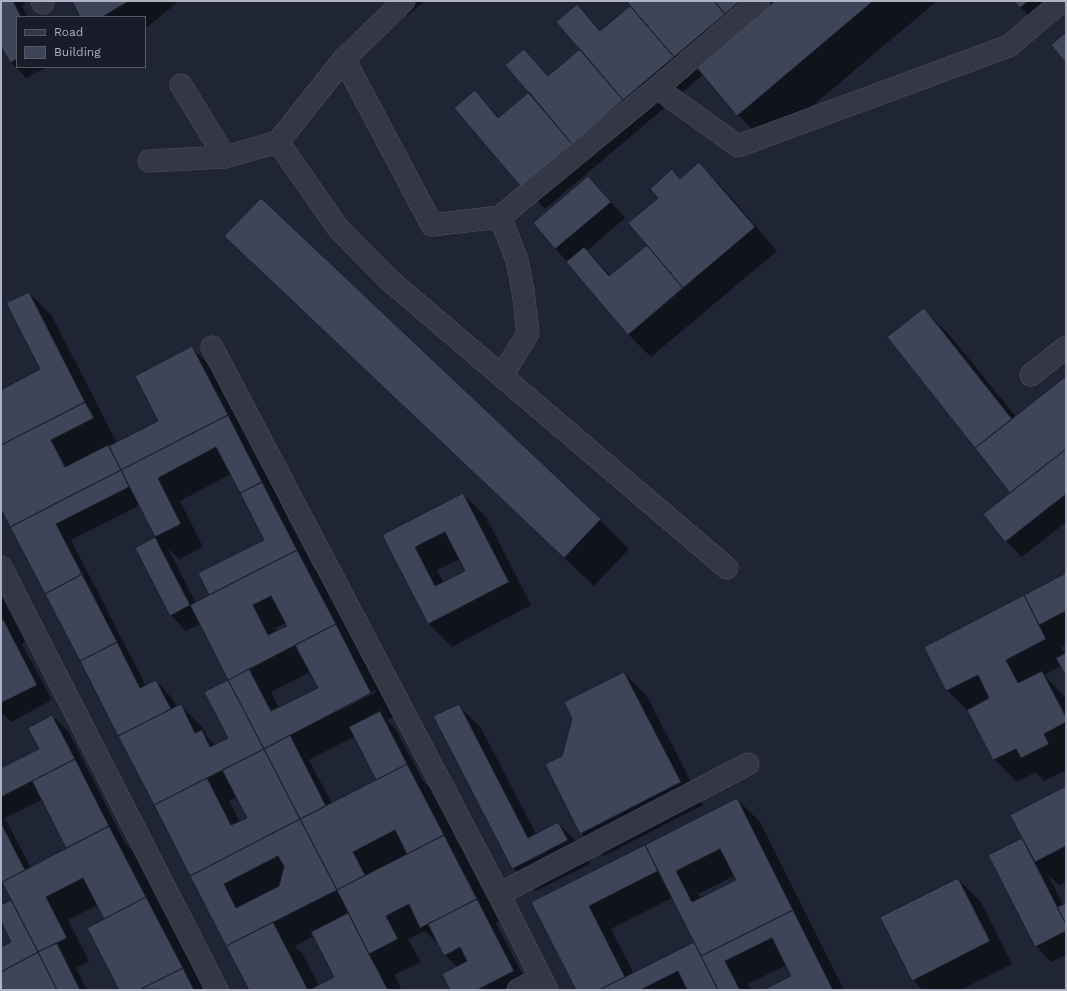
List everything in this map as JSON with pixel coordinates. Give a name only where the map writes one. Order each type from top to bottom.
[{"type":"street","points":[[148,160],[225,157],[278,142],[344,59],[404,1]]},
{"type":"street","points":[[344,59],[432,225],[500,217],[658,88],[759,1]]},
{"type":"street","points":[[658,88],[738,146],[1008,46],[1062,1]]},
{"type":"street","points":[[182,85],[225,157]]},
{"type":"street","points":[[278,142],[338,228],[388,279],[727,568]]},
{"type":"street","points":[[500,217],[517,260],[523,291],[528,333],[502,376]]},
{"type":"street","points":[[212,347],[499,894],[544,984],[518,990]]},
{"type":"street","points":[[1031,376],[1066,347]]},
{"type":"street","points":[[1,567],[217,990]]},
{"type":"street","points":[[499,894],[748,764]]},
{"type":"building","points":[[1,1],[13,1],[20,16],[16,16],[16,60],[10,63],[1,46]]},
{"type":"building","points":[[72,1],[129,1],[104,16],[80,16]]},
{"type":"building","points":[[626,1],[714,1],[725,14],[674,57]]},
{"type":"building","points":[[714,1],[740,1],[725,14]]},
{"type":"building","points":[[775,1],[873,1],[737,116],[697,68]]},
{"type":"building","points":[[1014,1],[1028,1],[1020,8]]},
{"type":"building","points":[[577,4],[600,31],[630,6],[674,57],[623,100],[556,22]]},
{"type":"building","points":[[1066,32],[1066,63],[1051,45]]},
{"type":"building","points":[[524,49],[548,76],[580,49],[623,100],[572,144],[505,65]]},
{"type":"building","points":[[475,90],[498,118],[529,92],[572,144],[521,187],[454,108]]},
{"type":"building","points":[[699,162],[755,227],[683,288],[628,223],[658,198],[650,189],[672,169],[680,179]]},
{"type":"building","points":[[588,176],[611,202],[555,249],[533,223]]},
{"type":"building","points":[[261,198],[601,519],[564,558],[224,236]]},
{"type":"building","points":[[647,245],[683,288],[628,335],[566,262],[584,247],[609,276]]},
{"type":"building","points":[[29,292],[85,402],[1,445],[1,390],[40,369],[6,303]]},
{"type":"building","points":[[924,308],[1012,419],[975,448],[887,337]]},
{"type":"building","points":[[192,346],[228,415],[121,470],[109,446],[158,421],[135,376]]},
{"type":"building","points":[[1066,376],[1066,449],[1010,493],[975,448]]},
{"type":"building","points":[[85,402],[94,418],[51,440],[65,467],[108,445],[121,470],[10,527],[1,509],[1,445]]},
{"type":"building","points":[[228,415],[262,482],[240,493],[216,447],[158,478],[181,524],[155,537],[121,470]]},
{"type":"building","points":[[1066,449],[1066,494],[1005,542],[983,514]]},
{"type":"building","points":[[121,470],[129,487],[56,524],[82,574],[45,594],[10,527]]},
{"type":"building","points":[[262,482],[297,550],[209,595],[198,573],[264,540],[240,493]]},
{"type":"building","points":[[463,493],[509,582],[428,624],[382,535]],"holes":[[[445,532],[465,571],[435,586],[415,547]]]},
{"type":"building","points":[[155,537],[190,605],[170,616],[135,548]]},
{"type":"building","points":[[297,550],[336,624],[228,680],[190,605]],"holes":[[[271,596],[287,626],[268,635],[253,605]]]},
{"type":"building","points":[[1066,573],[1066,611],[1039,625],[1024,595]]},
{"type":"building","points":[[82,574],[117,642],[80,661],[45,594]]},
{"type":"building","points":[[1024,595],[1046,639],[1006,660],[1018,683],[1042,671],[1066,717],[1066,722],[1044,734],[1049,744],[1021,758],[1016,749],[993,760],[967,710],[989,698],[978,675],[946,691],[924,647]]},
{"type":"building","points":[[3,619],[37,685],[1,703],[1,620]]},
{"type":"building","points":[[336,624],[371,693],[264,749],[228,680],[249,669],[271,711],[318,688],[295,645]]},
{"type":"building","points":[[117,642],[140,688],[156,680],[171,709],[118,736],[80,661]]},
{"type":"building","points":[[1066,653],[1066,677],[1056,658]]},
{"type":"building","points":[[624,672],[681,782],[580,834],[545,764],[562,756],[572,719],[564,702]]},
{"type":"building","points":[[228,680],[264,749],[154,805],[118,736],[181,704],[195,733],[202,730],[210,747],[228,738],[204,692]]},
{"type":"building","points":[[459,704],[528,838],[558,822],[568,840],[512,869],[433,716]]},
{"type":"building","points":[[380,711],[407,764],[376,780],[349,727]]},
{"type":"building","points":[[52,715],[75,759],[1,797],[1,768],[39,749],[28,728]]},
{"type":"building","points":[[290,735],[326,806],[300,819],[264,749]]},
{"type":"building","points":[[264,749],[300,819],[190,876],[154,805],[207,778],[231,825],[247,818],[222,770]]},
{"type":"building","points":[[75,759],[109,826],[66,848],[32,781]]},
{"type":"building","points":[[407,764],[444,835],[407,854],[395,830],[353,852],[365,875],[337,890],[300,819]]},
{"type":"building","points":[[1066,786],[1066,846],[1035,862],[1010,815]]},
{"type":"building","points":[[737,798],[793,910],[701,956],[645,845]],"holes":[[[720,849],[736,880],[692,902],[676,871]]]},
{"type":"building","points":[[300,819],[337,890],[226,946],[190,876]],"holes":[[[278,856],[284,866],[279,886],[236,908],[224,884]]]},
{"type":"building","points":[[1,823],[25,870],[2,882],[1,880]]},
{"type":"building","points":[[109,826],[146,897],[104,919],[83,878],[46,897],[67,938],[38,952],[2,882]]},
{"type":"building","points":[[444,835],[477,899],[420,928],[409,904],[386,916],[398,939],[369,954],[337,890]]},
{"type":"building","points":[[1022,838],[1066,924],[1066,931],[1035,947],[988,855]]},
{"type":"building","points":[[645,845],[658,871],[589,906],[625,977],[599,990],[576,990],[531,902]]},
{"type":"building","points":[[958,878],[990,941],[912,981],[880,917]]},
{"type":"building","points":[[146,897],[183,968],[139,990],[119,990],[87,928]]},
{"type":"building","points":[[477,899],[514,971],[477,990],[450,990],[442,974],[467,961],[460,947],[444,956],[428,924]]},
{"type":"building","points":[[11,900],[38,952],[1,972],[1,947],[11,942],[1,921],[1,905]]},
{"type":"building","points":[[1066,903],[1066,924],[1057,907]]},
{"type":"building","points":[[793,910],[833,990],[763,990],[791,976],[772,938],[725,961],[740,990],[718,990],[701,956]]},
{"type":"building","points":[[348,913],[388,990],[309,990],[334,977],[311,932]]},
{"type":"building","points":[[273,922],[308,990],[249,990],[226,946]]},
{"type":"building","points":[[694,942],[718,990],[687,990],[678,971],[640,990],[599,990]]},
{"type":"building","points":[[57,943],[80,990],[57,990],[38,952]]},
{"type":"building","points":[[38,952],[57,990],[1,990],[1,972]]},
{"type":"building","points":[[183,968],[194,990],[141,989]]}]
